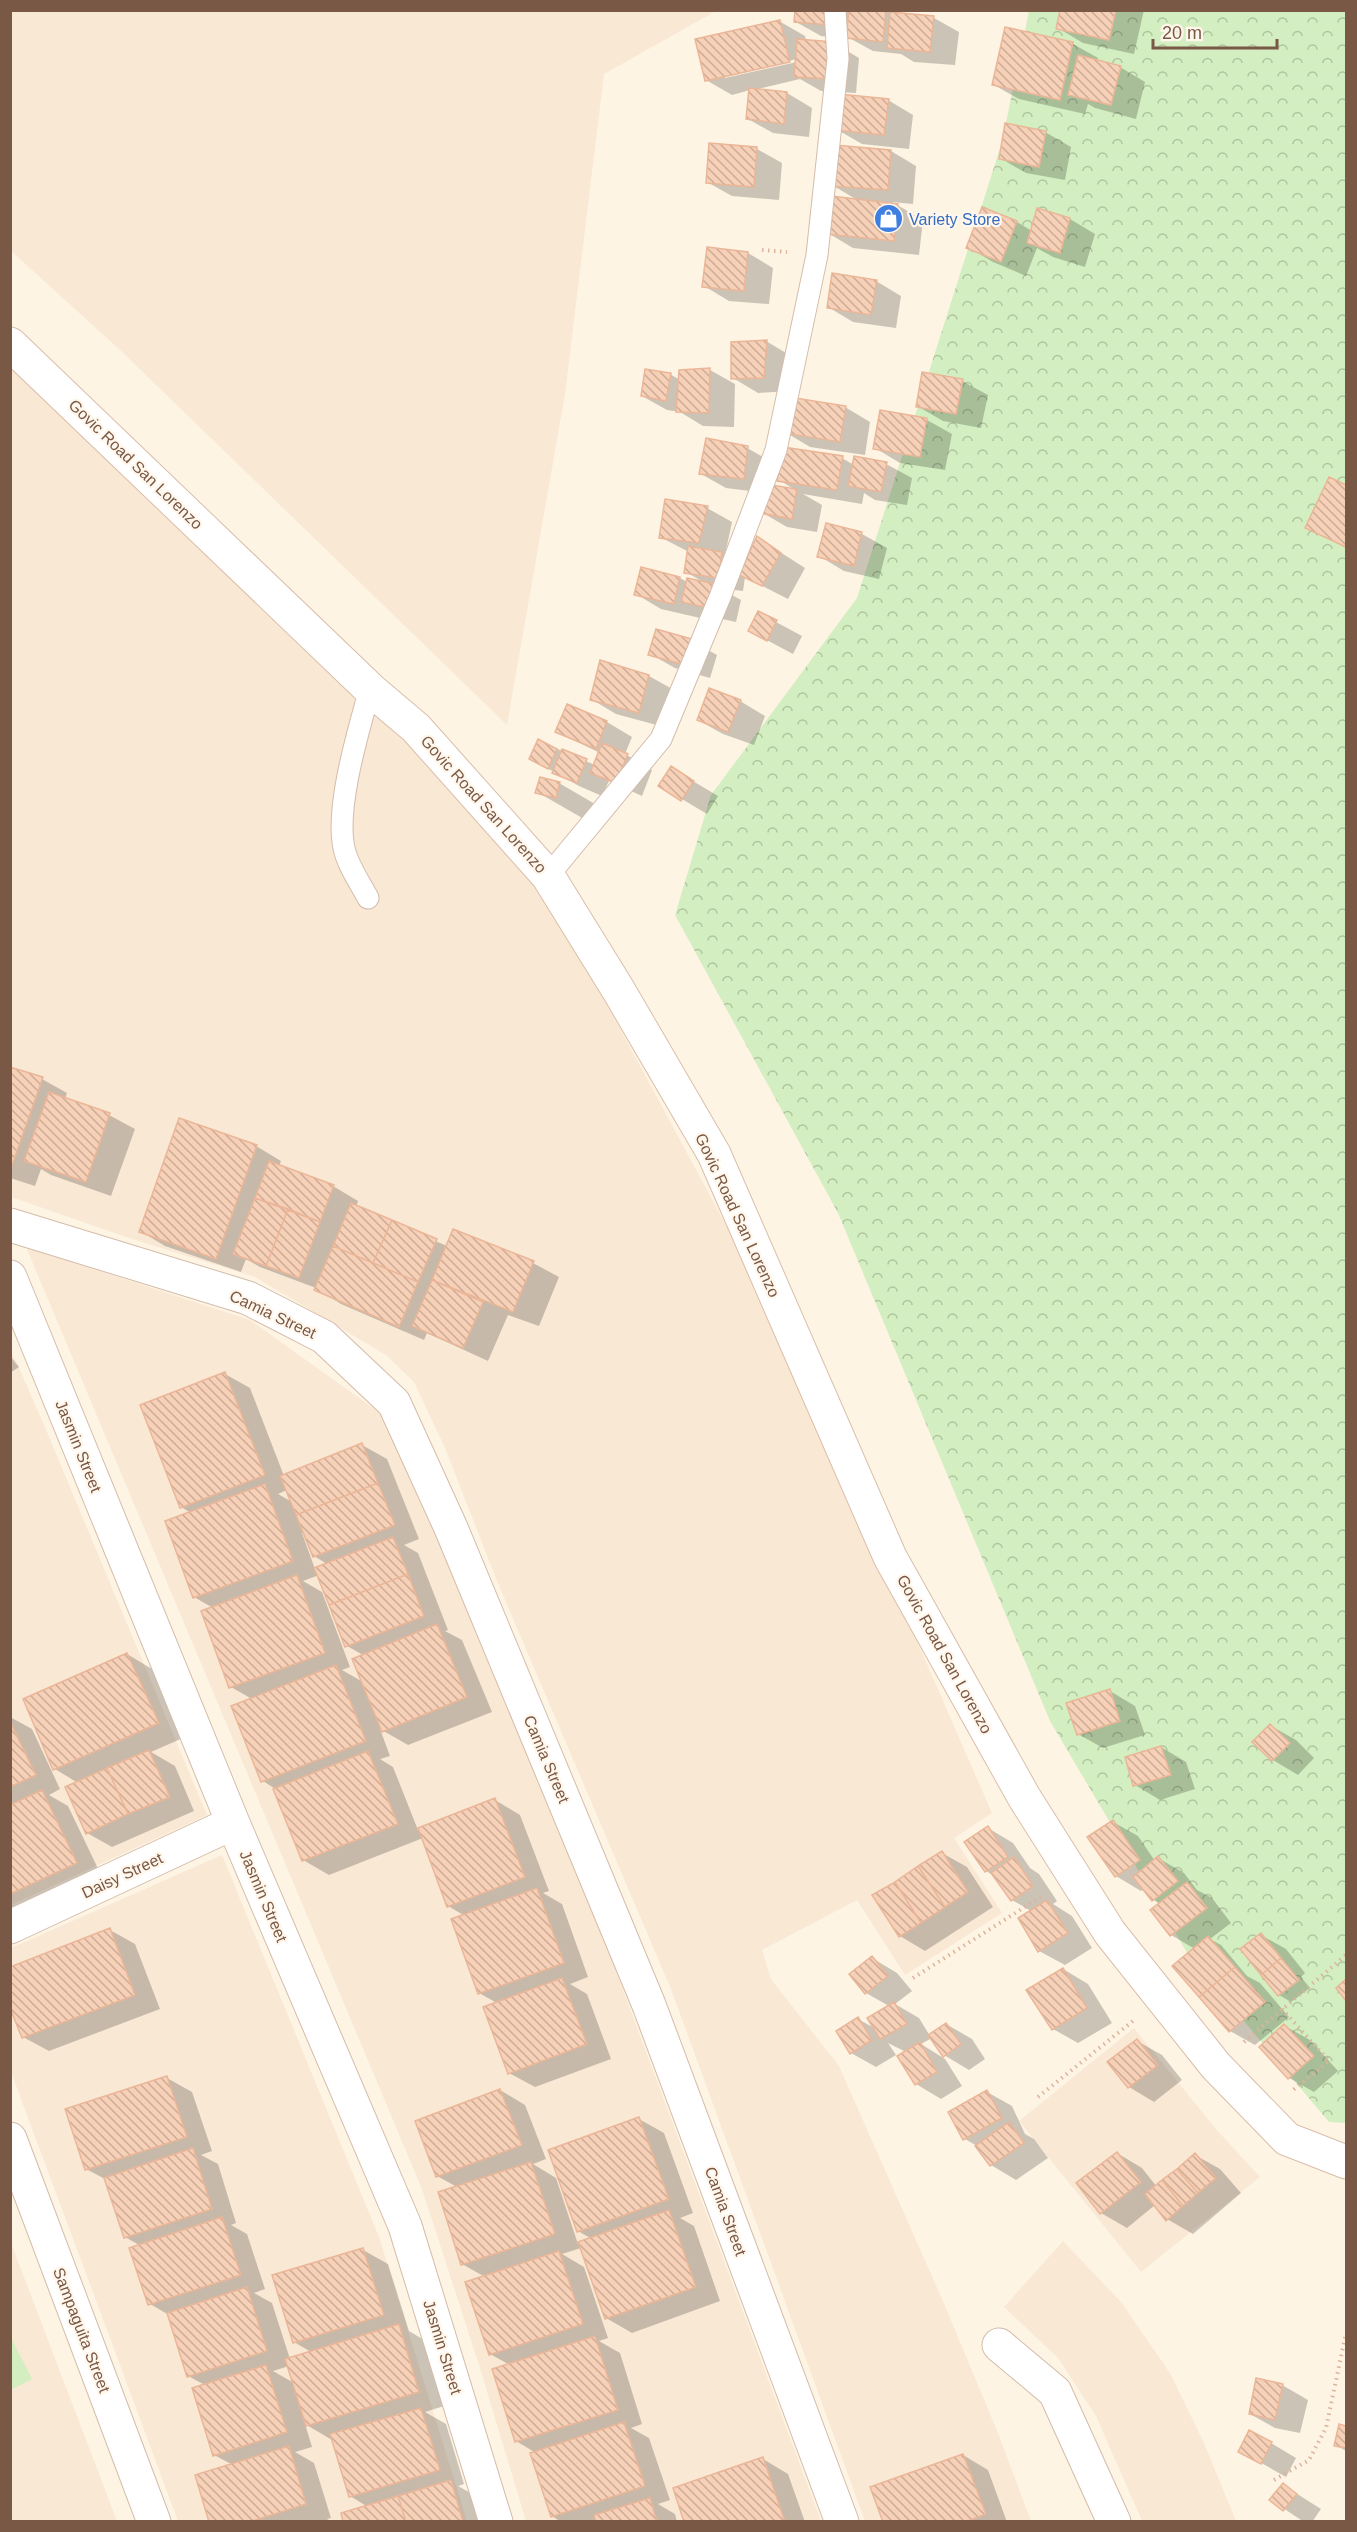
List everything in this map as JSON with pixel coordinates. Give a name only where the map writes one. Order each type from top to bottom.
[{"type":"street","name":"Govic Road San Lorenzo","points":[[10,344],[370,689],[416,728],[548,876],[714,1154],[890,1557],[1024,1797],[1073,1876],[1110,1933],[1216,2066],[1287,2139],[1347,2162]]},
{"type":"street","name":"Camia Street","points":[[10,1225],[248,1298],[324,1337],[394,1403],[451,1528],[649,2005],[842,2522]]},
{"type":"street","name":"Jasmin Street","points":[[10,1277],[233,1823],[405,2226],[496,2522]]},
{"type":"street","name":"Daisy Street","points":[[10,1927],[233,1823]]},
{"type":"street","name":"Sampaguita Street","points":[[10,2139],[154,2522]]},
{"type":"street","points":[[999,2345],[1055,2392],[1113,2522]]},
{"type":"lane","points":[[548,876],[661,739],[720,597],[776,450],[817,255],[838,59],[835,10]]},
{"type":"lane","points":[[368,898],[344,848],[343,812],[353,751],[370,689]]},
{"type":"path","points":[[913,1978],[1073,1876]]},
{"type":"path","points":[[1216,2066],[1347,1955]]},
{"type":"path","points":[[1038,2097],[1161,1998]]},
{"type":"path","points":[[1264,2114],[1329,2061],[1282,2009]]},
{"type":"path","points":[[1274,2480],[1309,2460],[1326,2428],[1347,2333]]},
{"type":"shaded area","points":[[11,10],[716,11],[604,74],[565,394],[507,725],[119,349],[11,251]]},
{"type":"shaded area","points":[[10,361],[370,702],[556,910],[775,1316],[992,1813],[954,1838],[1002,1913],[905,1975],[857,1900],[762,1950],[771,1979],[839,2066],[942,2299],[998,2433],[1031,2521],[865,2521],[671,1989],[497,1581],[445,1448],[414,1382],[386,1355],[255,1277],[129,1238],[11,1197]]},
{"type":"shaded area","points":[[26,1247],[250,1320],[380,1413],[430,1518],[610,1955],[821,2521],[526,2521],[422,2189]]},
{"type":"shaded area","points":[[10,1353],[16,1361],[44,1425],[207,1815],[11,1905]]},
{"type":"shaded area","points":[[222,1855],[379,2237],[467,2521],[178,2521],[11,2072],[11,1948]]},
{"type":"shaded area","points":[[1134,2028],[1216,2129],[1260,2177],[1141,2272],[1019,2121]]},
{"type":"shaded area","points":[[1063,2241],[1121,2302],[1170,2373],[1204,2443],[1236,2521],[1142,2521],[1096,2416],[1058,2358],[1004,2307]]},
{"type":"shaded area","points":[[11,2243],[117,2521],[11,2521]]},
{"type":"green space","points":[[1029,11],[1346,11],[1346,2123],[1329,2122],[1189,1956],[1050,1721],[838,1213],[675,915],[711,795],[857,598],[1002,142]]},
{"type":"green space","points":[[10,2336],[32,2379],[11,2390],[10,2390]]},
{"type":"building","points":[[795,10],[830,10],[829,25],[794,22]]},
{"type":"building","points":[[849,10],[886,10],[883,42],[846,38]]},
{"type":"building","points":[[1060,10],[1116,10],[1109,40],[1056,29]]},
{"type":"building","points":[[890,12],[934,16],[930,52],[887,48]]},
{"type":"building","points":[[780,20],[790,62],[705,81],[695,39]]},
{"type":"building","points":[[1005,27],[1073,42],[1060,100],[992,85]]},
{"type":"building","points":[[797,39],[834,42],[832,79],[794,77]]},
{"type":"building","points":[[1078,55],[1121,66],[1111,105],[1068,95]]},
{"type":"building","points":[[749,88],[787,92],[784,124],[746,119]]},
{"type":"building","points":[[839,94],[889,99],[884,135],[835,130]]},
{"type":"building","points":[[1005,123],[1046,131],[1039,167],[999,159]]},
{"type":"building","points":[[709,143],[757,147],[754,187],[706,183]]},
{"type":"building","points":[[834,145],[891,150],[888,190],[830,186]]},
{"type":"building","points":[[831,196],[898,204],[894,241],[826,234]]},
{"type":"building","points":[[982,207],[1017,221],[1001,262],[966,248]]},
{"type":"building","points":[[1037,208],[1070,218],[1060,253],[1027,243]]},
{"type":"building","points":[[707,247],[748,252],[744,291],[702,287]]},
{"type":"building","points":[[832,273],[877,280],[871,315],[827,308]]},
{"type":"building","points":[[767,340],[764,378],[731,379],[731,342]]},
{"type":"building","points":[[710,368],[709,413],[676,412],[679,370]]},
{"type":"building","points":[[645,369],[671,373],[666,401],[641,396]]},
{"type":"building","points":[[922,372],[963,379],[956,414],[916,407]]},
{"type":"building","points":[[789,397],[846,406],[840,442],[784,433]]},
{"type":"building","points":[[880,410],[927,418],[920,457],[873,449]]},
{"type":"building","points":[[706,438],[748,446],[744,479],[699,474]]},
{"type":"building","points":[[783,447],[843,456],[837,490],[777,481]]},
{"type":"building","points":[[854,456],[887,462],[881,492],[848,486]]},
{"type":"building","points":[[1329,477],[1346,485],[1346,547],[1305,528]]},
{"type":"building","points":[[765,484],[797,489],[792,519],[760,513]]},
{"type":"building","points":[[665,499],[708,506],[699,543],[659,538]]},
{"type":"building","points":[[826,523],[862,532],[854,566],[817,557]]},
{"type":"building","points":[[757,536],[781,553],[762,586],[739,575]]},
{"type":"building","points":[[688,546],[722,552],[718,578],[684,573]]},
{"type":"building","points":[[641,567],[680,577],[674,604],[634,595]]},
{"type":"building","points":[[687,578],[716,584],[710,608],[681,602]]},
{"type":"building","points":[[758,611],[777,620],[767,641],[748,631]]},
{"type":"building","points":[[656,629],[692,639],[685,665],[648,655]]},
{"type":"building","points":[[600,660],[649,675],[639,713],[590,700]]},
{"type":"building","points":[[709,688],[741,700],[728,732],[697,720]]},
{"type":"building","points":[[567,704],[607,721],[596,749],[555,732]]},
{"type":"building","points":[[538,739],[557,749],[548,769],[529,759]]},
{"type":"building","points":[[602,743],[628,754],[616,783],[590,773]]},
{"type":"building","points":[[562,749],[587,759],[577,783],[552,773]]},
{"type":"building","points":[[671,766],[694,781],[681,801],[658,786]]},
{"type":"building","points":[[540,777],[560,782],[556,798],[535,793]]},
{"type":"building","points":[[10,1067],[43,1077],[10,1171]]},
{"type":"building","points":[[49,1092],[110,1113],[86,1182],[24,1161]]},
{"type":"building","points":[[179,1118],[257,1145],[216,1259],[139,1232]]},
{"type":"building","points":[[269,1161],[334,1185],[320,1222],[255,1198]]},
{"type":"building","points":[[255,1198],[288,1209],[266,1266],[233,1254]]},
{"type":"building","points":[[351,1203],[392,1220],[373,1263],[333,1246]]},
{"type":"building","points":[[288,1209],[320,1222],[299,1278],[266,1266]]},
{"type":"building","points":[[392,1220],[437,1239],[418,1282],[373,1263]]},
{"type":"building","points":[[453,1229],[534,1261],[513,1312],[432,1280]]},
{"type":"building","points":[[333,1246],[418,1282],[399,1327],[314,1290]]},
{"type":"building","points":[[432,1280],[483,1302],[463,1348],[412,1326]]},
{"type":"building","points":[[225,1372],[265,1475],[180,1508],[140,1405]]},
{"type":"building","points":[[362,1443],[378,1483],[296,1515],[280,1476]]},
{"type":"building","points":[[378,1483],[395,1525],[313,1557],[296,1515]]},
{"type":"building","points":[[265,1484],[293,1561],[193,1598],[165,1521]]},
{"type":"building","points":[[393,1537],[408,1574],[329,1605],[314,1568]]},
{"type":"building","points":[[408,1574],[424,1616],[345,1647],[329,1605]]},
{"type":"building","points":[[297,1575],[325,1653],[229,1688],[201,1611]]},
{"type":"building","points":[[437,1624],[467,1697],[382,1732],[352,1659]]},
{"type":"building","points":[[127,1653],[159,1723],[53,1770],[23,1699]]},
{"type":"building","points":[[336,1665],[366,1741],[261,1782],[231,1706]]},
{"type":"building","points":[[1110,1689],[1120,1721],[1077,1735],[1066,1703]]},
{"type":"building","points":[[10,1722],[36,1775],[10,1787]]},
{"type":"building","points":[[1270,1724],[1290,1743],[1272,1761],[1252,1742]]},
{"type":"building","points":[[1161,1746],[1171,1775],[1133,1786],[1125,1757]]},
{"type":"building","points":[[149,1750],[170,1797],[128,1814],[107,1768]]},
{"type":"building","points":[[368,1751],[398,1824],[302,1861],[273,1789]]},
{"type":"building","points":[[107,1768],[128,1814],[86,1834],[65,1787]]},
{"type":"building","points":[[42,1790],[77,1863],[10,1894],[10,1805]]},
{"type":"building","points":[[495,1798],[525,1877],[447,1907],[418,1828]]},
{"type":"building","points":[[1113,1820],[1140,1860],[1115,1877],[1087,1837]]},
{"type":"building","points":[[988,1826],[1008,1857],[985,1872],[964,1842]]},
{"type":"building","points":[[942,1851],[968,1892],[945,1907],[918,1866]]},
{"type":"building","points":[[1158,1856],[1178,1881],[1152,1901],[1133,1877]]},
{"type":"building","points":[[1014,1857],[1033,1886],[1011,1901],[991,1873]]},
{"type":"building","points":[[918,1866],[945,1907],[921,1923],[895,1882]]},
{"type":"building","points":[[895,1882],[921,1923],[899,1937],[872,1895]]},
{"type":"building","points":[[1187,1882],[1207,1908],[1170,1936],[1150,1910]]},
{"type":"building","points":[[537,1888],[564,1963],[478,1994],[451,1919]]},
{"type":"building","points":[[1047,1900],[1068,1933],[1038,1952],[1018,1918]]},
{"type":"building","points":[[110,1928],[135,1995],[22,2038],[10,2008],[10,1967]]},
{"type":"building","points":[[1261,1933],[1281,1958],[1261,1975],[1240,1949]]},
{"type":"building","points":[[1208,1936],[1235,1967],[1199,1997],[1172,1966]]},
{"type":"building","points":[[872,1956],[888,1976],[865,1994],[849,1974]]},
{"type":"building","points":[[1281,1958],[1299,1980],[1278,1996],[1261,1975]]},
{"type":"building","points":[[1235,1967],[1265,2002],[1229,2032],[1199,1997]]},
{"type":"building","points":[[1063,1968],[1087,2008],[1052,2030],[1026,1990]]},
{"type":"building","points":[[562,1978],[587,2044],[508,2074],[483,2007]]},
{"type":"building","points":[[1346,1979],[1346,2001],[1336,1988]]},
{"type":"building","points":[[894,2002],[907,2024],[880,2039],[867,2018]]},
{"type":"building","points":[[858,2017],[872,2040],[850,2054],[836,2031]]},
{"type":"building","points":[[946,2023],[961,2044],[943,2057],[928,2035]]},
{"type":"building","points":[[1284,2024],[1314,2056],[1288,2079],[1259,2047]]},
{"type":"building","points":[[1137,2039],[1158,2065],[1128,2088],[1107,2062]]},
{"type":"building","points":[[920,2042],[937,2072],[915,2085],[897,2056]]},
{"type":"building","points":[[167,2076],[187,2137],[85,2170],[65,2109]]},
{"type":"building","points":[[500,2089],[522,2145],[436,2177],[415,2121]]},
{"type":"building","points":[[987,2090],[1002,2118],[963,2140],[948,2112]]},
{"type":"building","points":[[639,2117],[669,2199],[577,2232],[548,2150]]},
{"type":"building","points":[[1009,2122],[1024,2143],[990,2166],[975,2146]]},
{"type":"building","points":[[193,2148],[212,2209],[124,2238],[104,2178]]},
{"type":"building","points":[[1117,2152],[1141,2182],[1100,2214],[1076,2183]]},
{"type":"building","points":[[1195,2153],[1216,2178],[1198,2193],[1177,2169]]},
{"type":"building","points":[[531,2162],[555,2234],[461,2265],[438,2192]]},
{"type":"building","points":[[1177,2169],[1198,2193],[1183,2206],[1162,2180]]},
{"type":"building","points":[[1162,2180],[1183,2206],[1166,2221],[1145,2194]]},
{"type":"building","points":[[669,2210],[696,2287],[605,2319],[578,2242]]},
{"type":"building","points":[[222,2217],[241,2275],[148,2305],[129,2248]]},
{"type":"building","points":[[363,2248],[384,2315],[293,2343],[272,2275]]},
{"type":"building","points":[[559,2251],[583,2324],[489,2355],[465,2282]]},
{"type":"building","points":[[247,2287],[267,2351],[187,2377],[167,2313]]},
{"type":"building","points":[[399,2324],[419,2392],[306,2426],[285,2359]]},
{"type":"building","points":[[595,2336],[618,2410],[515,2442],[492,2369]]},
{"type":"building","points":[[266,2365],[287,2432],[213,2456],[192,2388]]},
{"type":"building","points":[[1256,2378],[1283,2384],[1275,2420],[1249,2414]]},
{"type":"building","points":[[421,2408],[440,2470],[349,2497],[330,2434]]},
{"type":"building","points":[[624,2422],[645,2486],[551,2517],[530,2453]]},
{"type":"building","points":[[1339,2424],[1346,2426],[1346,2448],[1334,2446]]},
{"type":"building","points":[[1249,2430],[1272,2442],[1261,2464],[1238,2452]]},
{"type":"building","points":[[289,2446],[306,2504],[249,2522],[209,2522],[195,2475]]},
{"type":"building","points":[[963,2454],[986,2514],[965,2522],[883,2522],[870,2487]]},
{"type":"building","points":[[763,2457],[785,2522],[684,2522],[673,2488]]},
{"type":"building","points":[[451,2480],[463,2522],[406,2522],[398,2496]]},
{"type":"building","points":[[1283,2483],[1297,2494],[1283,2511],[1269,2500]]},
{"type":"building","points":[[398,2496],[406,2522],[343,2522],[341,2513]]},
{"type":"building","points":[[650,2498],[657,2522],[596,2522],[594,2515]]},
{"type":"place","name":"Variety Store","points":[[888,219]]}]
